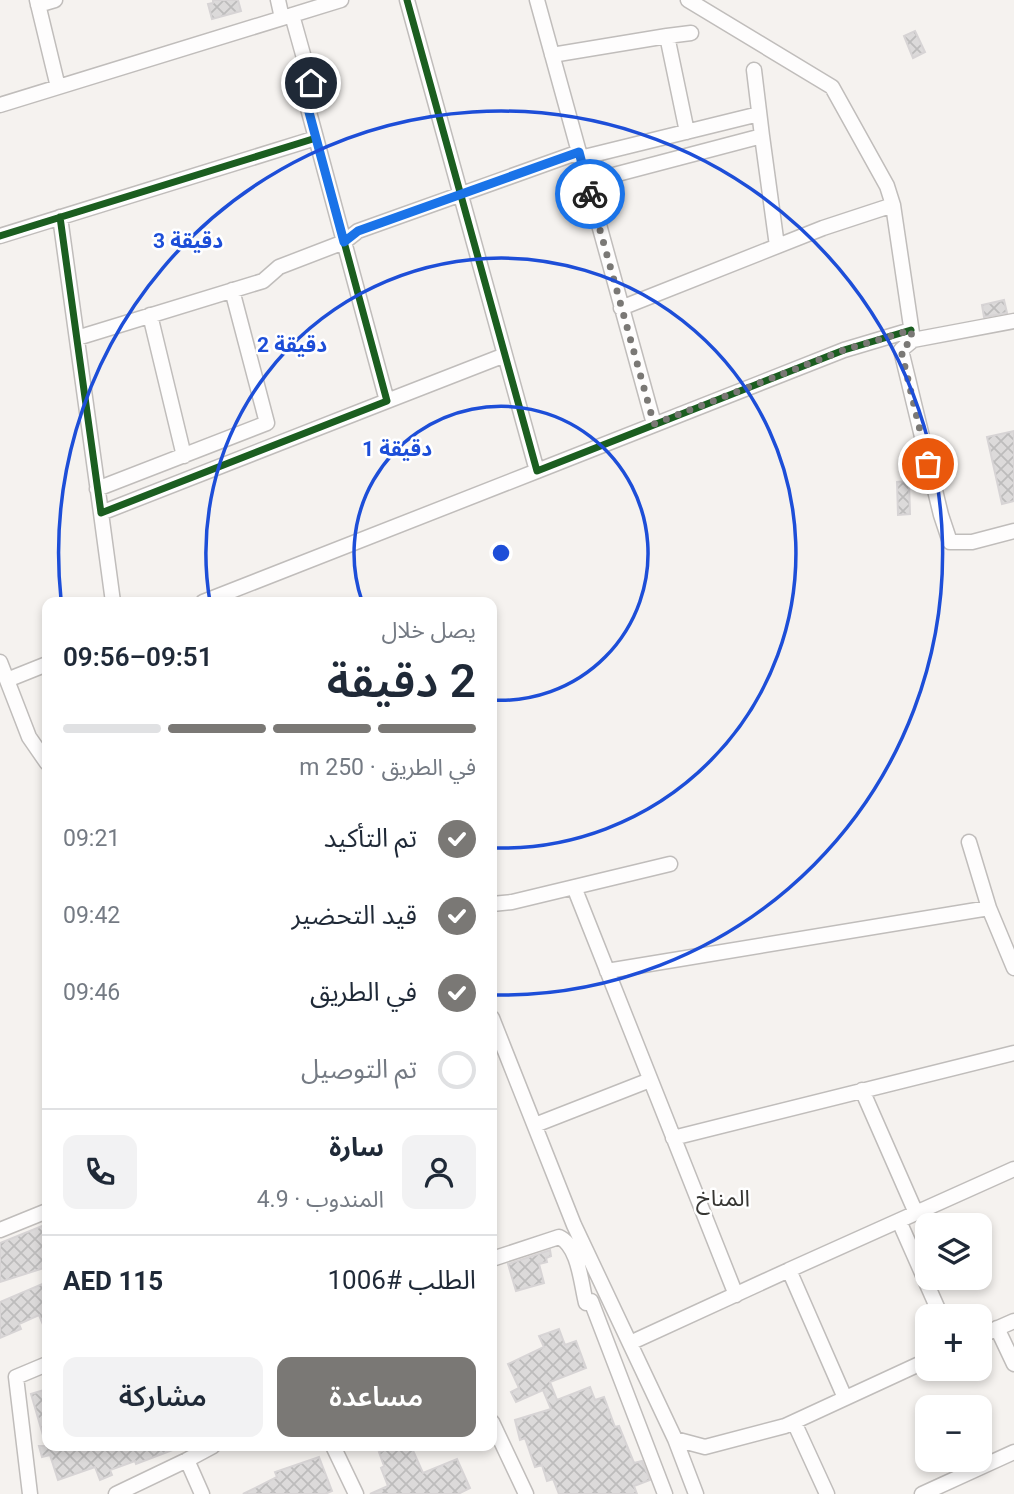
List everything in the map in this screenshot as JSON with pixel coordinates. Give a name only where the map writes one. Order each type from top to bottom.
[{"type":"street","points":[[55,0],[38,3],[58,87]]},
{"type":"street","points":[[278,0],[287,16],[311,83],[306,101],[387,401]]},
{"type":"street","points":[[0,105],[341,0]]},
{"type":"street","points":[[407,0],[537,471]]},
{"type":"street","points":[[537,0],[654,424]]},
{"type":"street","points":[[688,0],[832,87],[887,186],[892,205],[912,335],[901,350],[902,363],[950,542],[972,542],[1014,531]]},
{"type":"street","points":[[552,55],[691,33]]},
{"type":"street","points":[[667,36],[687,132]]},
{"type":"street","points":[[754,70],[777,246]]},
{"type":"street","points":[[77,338],[263,281],[279,267],[344,242],[358,231],[460,194],[579,155],[759,114]]},
{"type":"street","points":[[587,182],[762,136]]},
{"type":"street","points":[[0,236],[316,138]]},
{"type":"street","points":[[621,308],[777,246],[892,205]]},
{"type":"street","points":[[60,217],[112,597]]},
{"type":"street","points":[[232,290],[274,446]]},
{"type":"street","points":[[150,316],[184,456]]},
{"type":"street","points":[[216,597],[844,350],[912,335],[1014,321]]},
{"type":"street","points":[[101,513],[505,355]]},
{"type":"street","points":[[97,489],[267,423]]},
{"type":"street","points":[[0,662],[29,737],[42,756]]},
{"type":"street","points":[[7,680],[42,666]]},
{"type":"street","points":[[969,842],[989,908],[1014,968]]},
{"type":"street","points":[[497,903],[670,864]]},
{"type":"street","points":[[574,887],[736,1295]]},
{"type":"street","points":[[607,971],[989,908]]},
{"type":"street","points":[[498,1050],[535,1125],[574,1225],[675,1439],[696,1494]]},
{"type":"street","points":[[673,1138],[1014,1053]]},
{"type":"street","points":[[535,1125],[650,1080]]},
{"type":"street","points":[[862,1090],[916,1213],[1014,1169]]},
{"type":"street","points":[[0,1230],[42,1212]]},
{"type":"street","points":[[630,1343],[915,1213]]},
{"type":"street","points":[[899,1221],[937,1304]]},
{"type":"street","points":[[497,1257],[559,1237],[566,1240],[574,1255],[586,1303],[591,1301],[665,1494]]},
{"type":"street","points":[[789,1270],[845,1398]]},
{"type":"street","points":[[992,1330],[1014,1321]]},
{"type":"street","points":[[997,1328],[1014,1364]]},
{"type":"street","points":[[0,1381],[42,1366]]},
{"type":"street","points":[[675,1439],[705,1447],[794,1422],[915,1366]]},
{"type":"street","points":[[16,1377],[30,1494]]},
{"type":"street","points":[[794,1422],[827,1494]]},
{"type":"street","points":[[497,1433],[526,1494]]},
{"type":"street","points":[[116,1494],[204,1451]]},
{"type":"street","points":[[335,1451],[356,1494]]},
{"type":"street","points":[[922,1494],[1014,1452]]},
{"type":"street","points":[[187,1460],[202,1494]]},
{"type":"building","points":[[213,0],[238,0],[241,11],[212,19],[208,4],[213,3]]},
{"type":"building","points":[[915,31],[925,52],[913,58],[904,36]]},
{"type":"building","points":[[1004,300],[1007,313],[984,317],[982,305]]},
{"type":"building","points":[[1014,431],[1014,501],[1002,504],[987,437]]},
{"type":"building","points":[[909,481],[910,514],[898,515],[897,482]]},
{"type":"building","points":[[42,1226],[42,1269],[0,1282],[0,1243]]},
{"type":"building","points":[[550,1250],[551,1256],[546,1258],[547,1262],[539,1264],[544,1283],[516,1291],[508,1264]]},
{"type":"building","points":[[42,1284],[42,1322],[39,1315],[19,1324],[21,1329],[0,1338],[0,1302]]},
{"type":"building","points":[[559,1329],[565,1345],[576,1341],[586,1368],[550,1382],[557,1400],[590,1387],[595,1400],[604,1397],[615,1427],[619,1426],[634,1463],[642,1461],[650,1480],[634,1486],[637,1494],[559,1494],[553,1479],[547,1481],[542,1465],[535,1467],[525,1438],[520,1440],[515,1420],[551,1409],[543,1390],[516,1402],[511,1392],[519,1388],[508,1364],[544,1347],[539,1336]]},
{"type":"building","points":[[42,1391],[42,1432],[31,1394]]},
{"type":"building","points":[[39,1446],[42,1446],[42,1451],[170,1451],[136,1464],[135,1461],[110,1470],[112,1475],[100,1480],[95,1467],[58,1480],[50,1455],[42,1457]]},
{"type":"building","points":[[413,1451],[423,1473],[457,1459],[470,1488],[458,1494],[370,1494],[388,1486],[381,1468],[384,1466],[379,1452]]},
{"type":"building","points":[[319,1457],[332,1491],[325,1494],[243,1494],[277,1477],[275,1472]]},
{"type":"cycle path","points":[[407,0],[537,471],[844,350],[911,330]]},
{"type":"cycle path","points":[[0,236],[316,138],[387,401],[101,513],[60,217]]},
{"type":"way so far","points":[[590,194],[654,424],[844,350],[911,330],[912,340],[901,350],[902,363],[928,464]]},
{"type":"district","name":"المناخ","points":[[723,1198]]},
{"type":"route","points":[[311,83],[306,101],[344,242],[358,231],[579,152],[590,194]]}]
